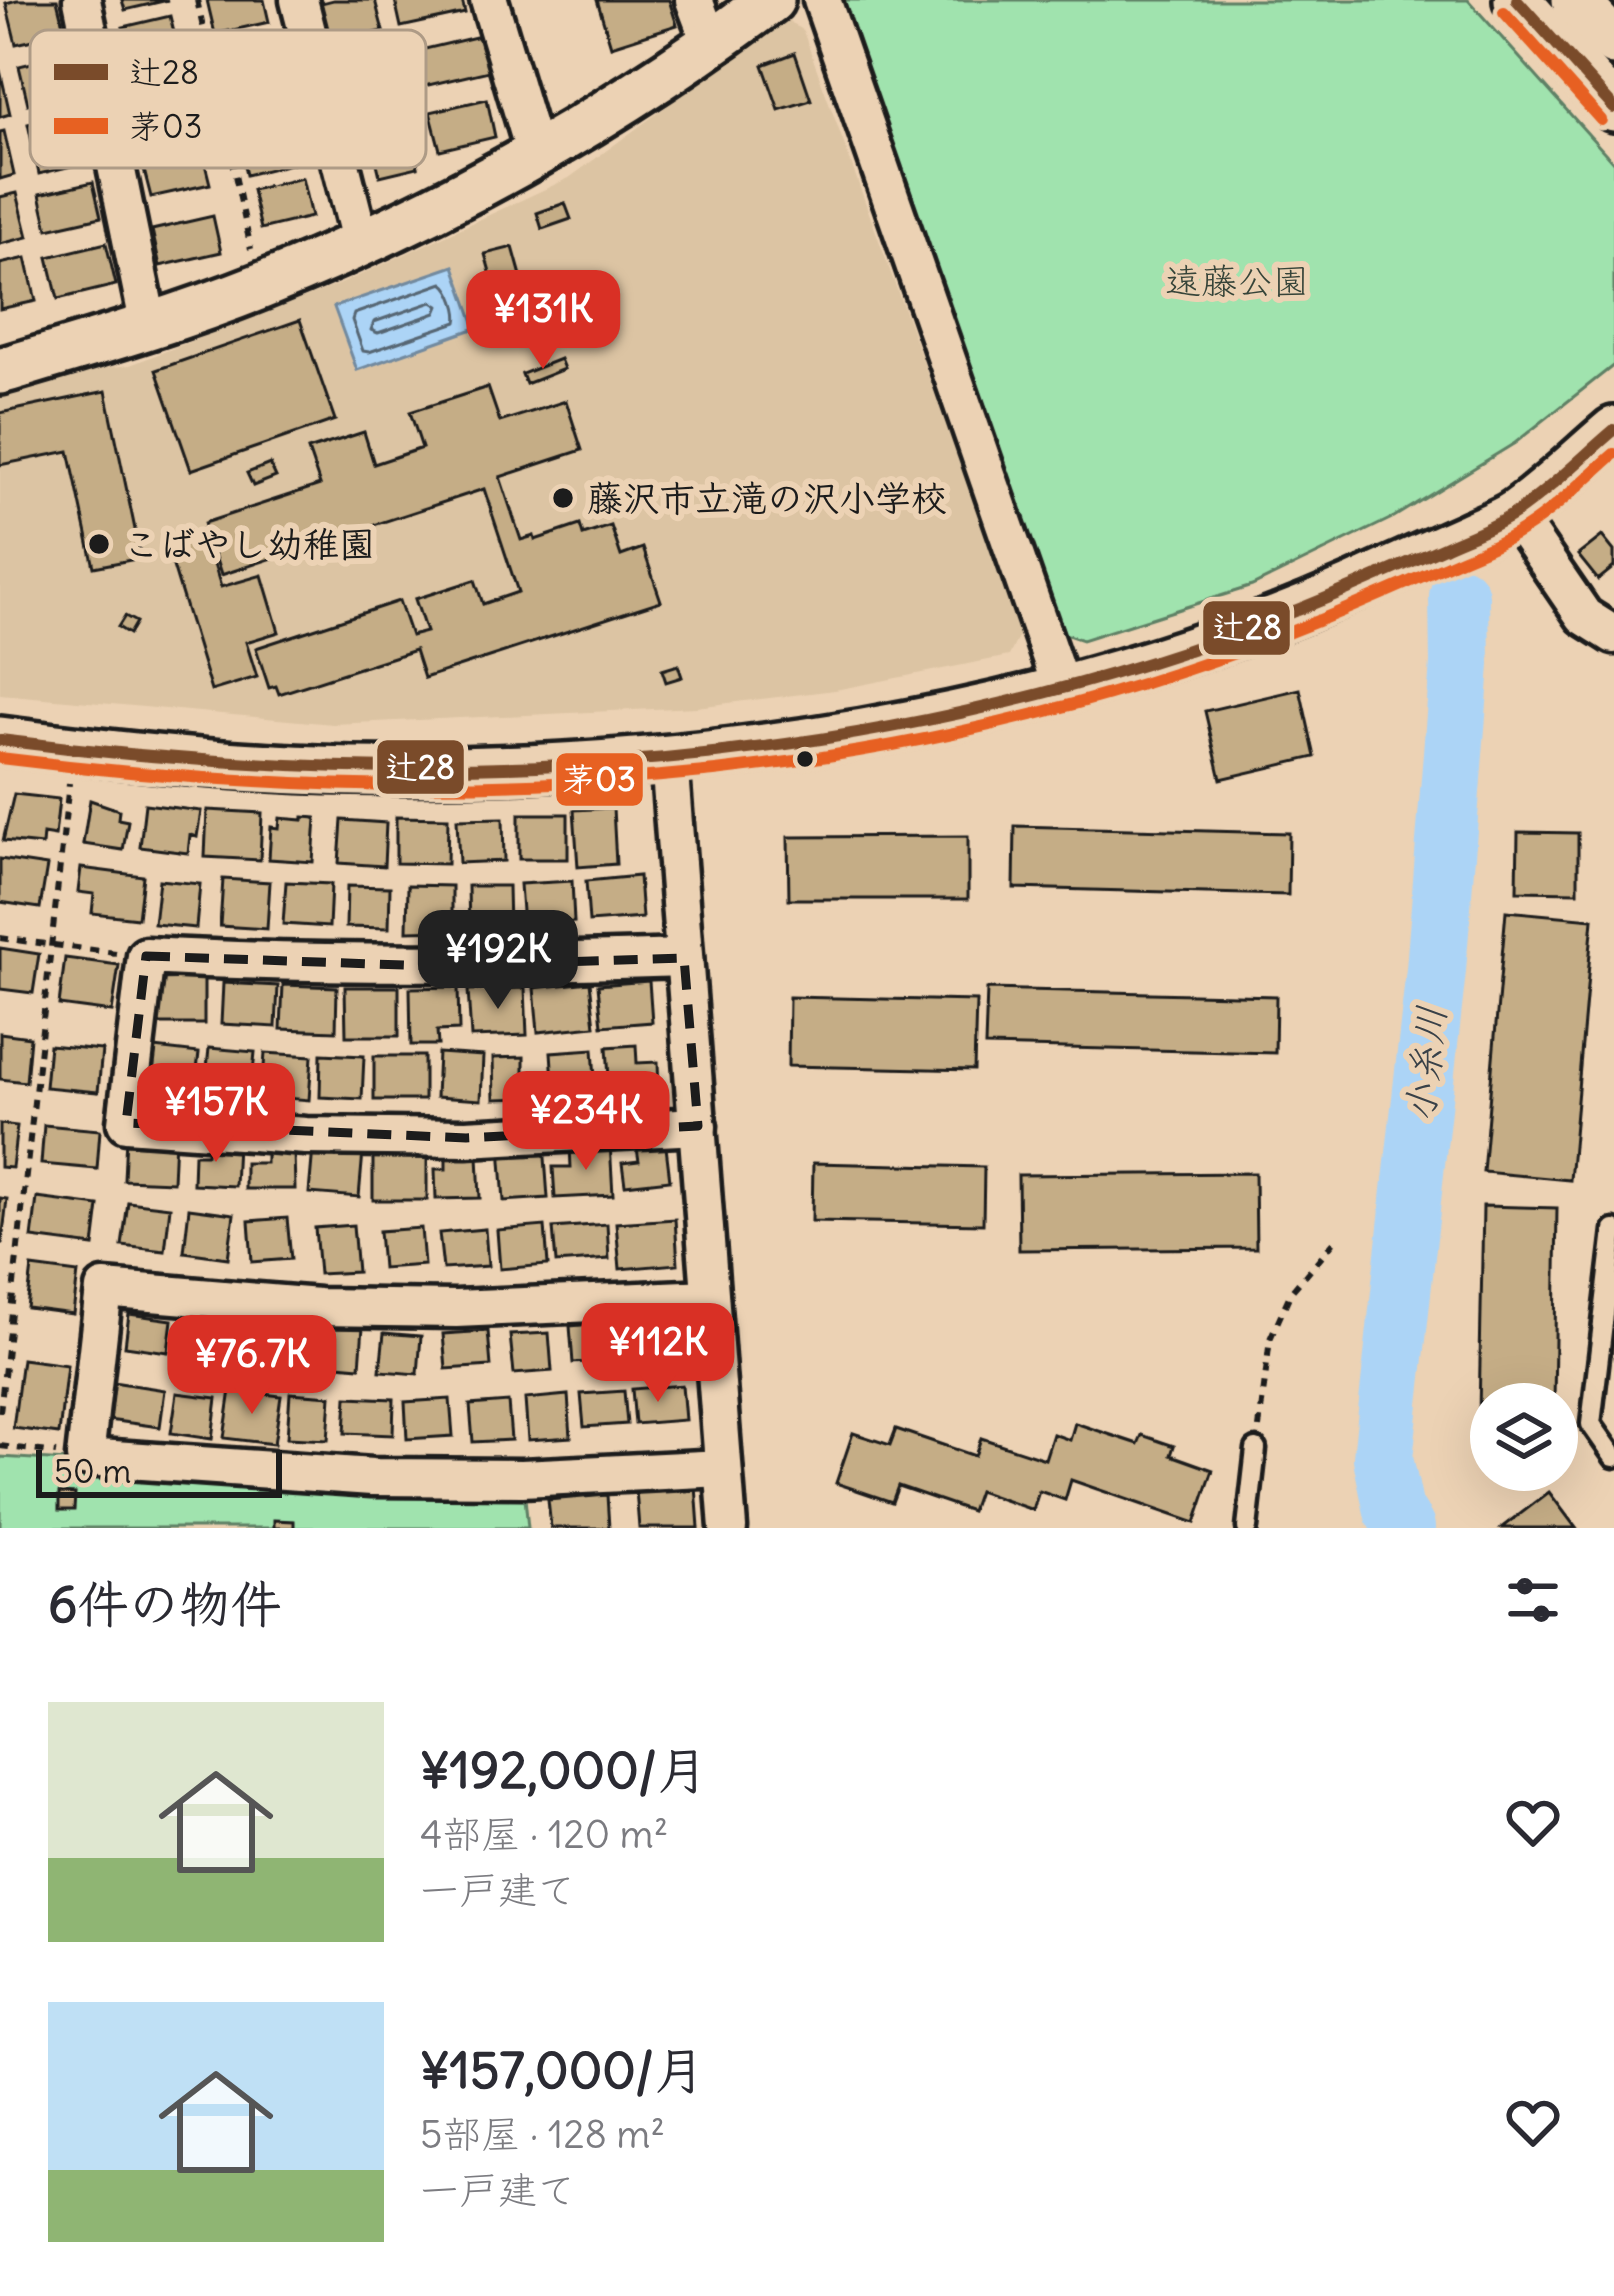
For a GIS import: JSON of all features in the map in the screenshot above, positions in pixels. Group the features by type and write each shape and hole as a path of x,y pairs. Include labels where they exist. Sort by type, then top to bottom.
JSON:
{"street":[{"path":"82,0 88,30"},
{"path":"298,0 306,30"},
{"path":"489,0 536,154"},
{"path":"694,0 710,45"},
{"path":"0,371 149,327 361,244 536,154 710,45 771,0"},
{"path":"822,0 1060,687"},
{"path":"1516,0 1614,107"},
{"path":"1575,0 1614,42"},
{"path":"116,168 149,327"},
{"path":"341,168 361,244"},
{"path":"0,740 218,764 350,770 669,759 839,734 1060,687 1273,623 1515,514 1614,430"},
{"path":"1515,514 1584,616 1614,635"},
{"path":"669,759 728,1528"},
{"path":"684,958 430,966 146,956 126,1123 306,1136 466,1138 698,1126"},
{"path":"710,1298 456,1309 318,1307 104,1289 85,1457 372,1477 522,1478 723,1468"}],"lane":[{"path":"1614,1230 1592,1424 1614,1457"},
{"path":"1247,1528 1256,1449"}],"path":[{"path":"197,0 204,30"},
{"path":"234,168 260,287"},
{"path":"0,1412 73,749"},
{"path":"0,938 146,956"},
{"path":"1256,1449 1270,1339 1291,1292 1337,1238"},
{"path":"0,1446 85,1457"}],"highlighted area":[{"path":"146,956 430,966 684,958 698,1126 466,1138 126,1123"}],"shaded area":[{"name":"藤沢市立滝の沢小学校","path":"786,19 803,31 1021,631 1009,656 835,690 696,707 333,724 0,694 0,380 130,365 345,282 569,178"}],"green space":[{"name":"遠藤公園","path":"842,0 1468,0 1614,163 1614,365 1515,443 1394,517 1252,586 1082,640 1059,632"},
{"path":"0,1457 524,1488 528,1528 0,1528"}],"water":[{"path":"454,266 476,328 357,370 334,307"}],"building":[{"path":"57,0 64,30 30,30 30,41 16,44 6,3"},
{"path":"122,0 168,0 125,10"},
{"path":"207,0 264,0 269,22 214,30"},
{"path":"375,0 383,30 327,30 321,3"},
{"path":"395,0 462,0 465,13 401,27"},
{"path":"597,0 669,0 677,25 611,46"},
{"path":"170,16 173,30 124,30"},
{"path":"480,36 489,71 426,86 426,49"},
{"path":"795,53 811,100 779,110 763,65"},
{"path":"30,63 30,104 28,104 19,66"},
{"path":"0,70 10,114 0,117"},
{"path":"487,99 495,137 440,150 430,112"},
{"path":"4,131 14,175 0,179 0,132"},
{"path":"144,168 206,168 210,184 151,197"},
{"path":"244,168 275,168 246,175"},
{"path":"378,168 414,168 380,176"},
{"path":"302,178 311,217 261,229 252,190"},
{"path":"93,182 101,217 48,229 40,194"},
{"path":"17,193 28,237 0,244 0,197"},
{"path":"565,203 571,219 542,229 537,213"},
{"path":"213,216 221,252 160,266 152,230"},
{"path":"106,243 116,285 58,299 48,257"},
{"path":"513,247 535,326 507,333 485,254"},
{"path":"26,258 36,301 0,309 0,264"},
{"path":"300,320 335,420 191,470 156,370"},
{"path":"560,359 564,369 526,384 522,374"},
{"path":"488,387 500,422 566,401 582,450 500,477 521,540 580,525 583,535 611,526 621,556 643,548 661,601 424,678 415,650 279,694 276,686 269,688 256,648 399,601 411,636 426,632 415,599 475,580 483,604 518,592 484,489 221,575 204,523 320,485 308,450 364,432 374,464 422,448 410,412"},
{"path":"106,391 141,558 94,567 69,451 0,465 0,413"},
{"path":"270,464 276,477 253,486 247,473"},
{"path":"203,529 221,587 262,575 279,632 246,642 257,677 211,691 165,540"},
{"path":"1602,536 1614,551 1614,567 1598,580 1578,555"},
{"path":"125,616 136,622 129,634 118,627"},
{"path":"678,665 682,677 666,682 662,670"},
{"path":"1300,689 1315,757 1221,779 1205,711"},
{"path":"14,794 59,799 55,836 43,834 42,845 3,841"},
{"path":"90,800 119,810 118,819 128,821 123,850 83,844"},
{"path":"145,804 201,811 197,837 190,835 188,853 140,847"},
{"path":"613,808 616,864 578,867 574,810"},
{"path":"207,810 262,813 260,860 205,857"},
{"path":"519,814 568,814 568,859 519,859"},
{"path":"396,817 448,818 447,864 396,863"},
{"path":"280,818 316,818 313,862 269,859 271,827 279,828"},
{"path":"503,818 504,861 459,863 457,819"},
{"path":"342,820 386,823 384,866 339,863"},
{"path":"1015,826 1289,833 1288,895 1014,888"},
{"path":"1518,832 1578,833 1578,892 1517,891"},
{"path":"968,836 968,899 789,899 788,837"},
{"path":"0,859 47,866 40,908 0,902"},
{"path":"81,868 143,876 138,918 92,913 94,894 78,892"},
{"path":"639,876 642,918 589,922 586,881"},
{"path":"223,879 270,882 267,929 220,926"},
{"path":"159,880 200,884 196,928 154,924"},
{"path":"572,881 574,922 523,925 520,884"},
{"path":"286,882 331,884 329,927 283,924"},
{"path":"408,885 452,886 452,930 407,931"},
{"path":"347,886 390,887 389,928 346,927"},
{"path":"468,886 508,886 509,929 469,929"},
{"path":"1506,911 1593,919 1570,1180 1483,1172"},
{"path":"0,948 39,954 33,993 0,989"},
{"path":"65,958 119,965 112,1012 59,1005"},
{"path":"204,978 204,1024 150,1024 149,979"},
{"path":"649,981 652,1022 602,1026 598,985"},
{"path":"590,982 595,1026 538,1032 534,988"},
{"path":"223,983 278,986 276,1027 221,1024"},
{"path":"283,985 337,987 336,1031 281,1029"},
{"path":"345,987 399,987 399,1036 346,1036"},
{"path":"458,987 459,1030 437,1031 438,1045 411,1045 410,988"},
{"path":"525,988 527,1035 471,1037 468,990"},
{"path":"987,989 1276,996 1275,1053 985,1046"},
{"path":"789,997 976,1001 974,1070 788,1066"},
{"path":"0,1033 30,1037 26,1082 0,1079"},
{"path":"49,1045 102,1050 98,1092 45,1087"},
{"path":"636,1045 637,1063 658,1062 659,1091 610,1093 607,1047"},
{"path":"146,1047 199,1053 194,1095 140,1088"},
{"path":"209,1048 255,1052 251,1093 205,1089"},
{"path":"593,1049 596,1093 554,1096 551,1052"},
{"path":"265,1053 312,1056 309,1100 262,1096"},
{"path":"438,1053 483,1056 481,1100 436,1097"},
{"path":"321,1054 364,1056 362,1099 320,1097"},
{"path":"374,1056 424,1056 424,1100 374,1100"},
{"path":"524,1057 524,1072 539,1072 540,1098 494,1099 493,1058"},
{"path":"0,1124 17,1126 12,1168 0,1167"},
{"path":"44,1125 100,1130 97,1169 41,1164"},
{"path":"126,1136 175,1137 173,1182 124,1180"},
{"path":"665,1139 670,1180 625,1185 622,1163 639,1161 636,1142"},
{"path":"207,1143 237,1144 235,1186 193,1184 194,1154 207,1154"},
{"path":"610,1143 613,1195 555,1198 553,1167 571,1167 570,1146"},
{"path":"544,1144 548,1198 504,1201 500,1147"},
{"path":"313,1148 363,1152 359,1197 309,1193"},
{"path":"266,1152 294,1152 295,1189 245,1189 245,1163 266,1163"},
{"path":"373,1155 427,1155 427,1200 373,1200"},
{"path":"446,1156 478,1156 480,1198 436,1199 435,1169 446,1169"},
{"path":"813,1163 984,1167 983,1224 812,1221"},
{"path":"1255,1173 1256,1248 1019,1250 1018,1175"},
{"path":"0,1198 7,1199 2,1243 0,1243"},
{"path":"37,1198 99,1206 94,1246 32,1238"},
{"path":"128,1202 170,1207 165,1251 122,1246"},
{"path":"1483,1206 1557,1208 1554,1383 1480,1383"},
{"path":"189,1208 234,1214 228,1258 184,1252"},
{"path":"287,1218 291,1259 252,1262 249,1221"},
{"path":"675,1219 678,1264 620,1269 616,1223"},
{"path":"607,1224 609,1259 556,1263 553,1228"},
{"path":"353,1225 357,1272 319,1274 315,1228"},
{"path":"545,1226 548,1265 500,1269 497,1230"},
{"path":"421,1228 424,1265 382,1268 379,1231"},
{"path":"485,1229 488,1266 443,1269 439,1233"},
{"path":"32,1267 78,1273 73,1314 27,1308"},
{"path":"129,1314 172,1320 168,1352 125,1346"},
{"path":"183,1322 242,1330 237,1371 178,1363"},
{"path":"615,1322 618,1360 573,1363 570,1326"},
{"path":"316,1323 363,1326 360,1367 314,1363"},
{"path":"684,1328 686,1353 630,1358 628,1332"},
{"path":"249,1329 300,1335 297,1365 245,1358"},
{"path":"488,1331 491,1366 446,1369 443,1334"},
{"path":"384,1333 421,1336 418,1374 380,1371"},
{"path":"549,1333 552,1371 514,1374 510,1335"},
{"path":"22,1359 67,1365 59,1434 13,1428"},
{"path":"113,1382 165,1390 160,1427 108,1420"},
{"path":"682,1385 685,1420 635,1424 632,1389"},
{"path":"231,1390 281,1396 274,1444 224,1438"},
{"path":"624,1391 627,1424 584,1427 581,1394"},
{"path":"177,1393 217,1398 212,1439 171,1433"},
{"path":"290,1393 331,1396 328,1440 287,1438"},
{"path":"568,1395 571,1437 528,1440 525,1399"},
{"path":"347,1397 394,1399 393,1435 345,1433"},
{"path":"450,1399 453,1436 407,1439 405,1402"},
{"path":"508,1402 511,1440 473,1442 470,1405"},
{"path":"1075,1423 1138,1444 1142,1435 1174,1446 1171,1455 1213,1470 1195,1523 1071,1480 1065,1500 1039,1491 1033,1510 978,1491 971,1511 898,1486 892,1502 836,1483 853,1433 890,1445 896,1429 975,1456 981,1438 1045,1459 1053,1434 1070,1440"},
{"path":"696,1486 699,1528 639,1528 636,1490"},
{"path":"1549,1492 1576,1528 1502,1528"},
{"path":"59,1493 75,1494 74,1510 59,1510"},
{"path":"607,1495 609,1528 551,1528 548,1500"},
{"path":"274,1520 294,1521 294,1528 274,1528"}],"waterway":[{"name":"小糸川","path":"1405,1528 1394,1511 1383,1458 1436,970 1460,664 1459,596"}],"transit line":[{"name":"辻28","path":"1517,0 1614,108"},
{"name":"茅03","path":"1504,12 1601,120"},
{"name":"辻28","path":"0,740 332,767 496,767 660,758 823,739 984,708 1144,664 1302,608 1509,517 1614,430"},
{"name":"茅03","path":"0,758 165,775 330,784 495,785 659,776 822,757 984,726 1143,684 1300,628 1515,534 1548,512 1614,454"}],"place":[{"name":"藤沢市立滝の沢小学校","path":"563,498"},
{"name":"こばやし幼稚園","path":"99,544"}]}
